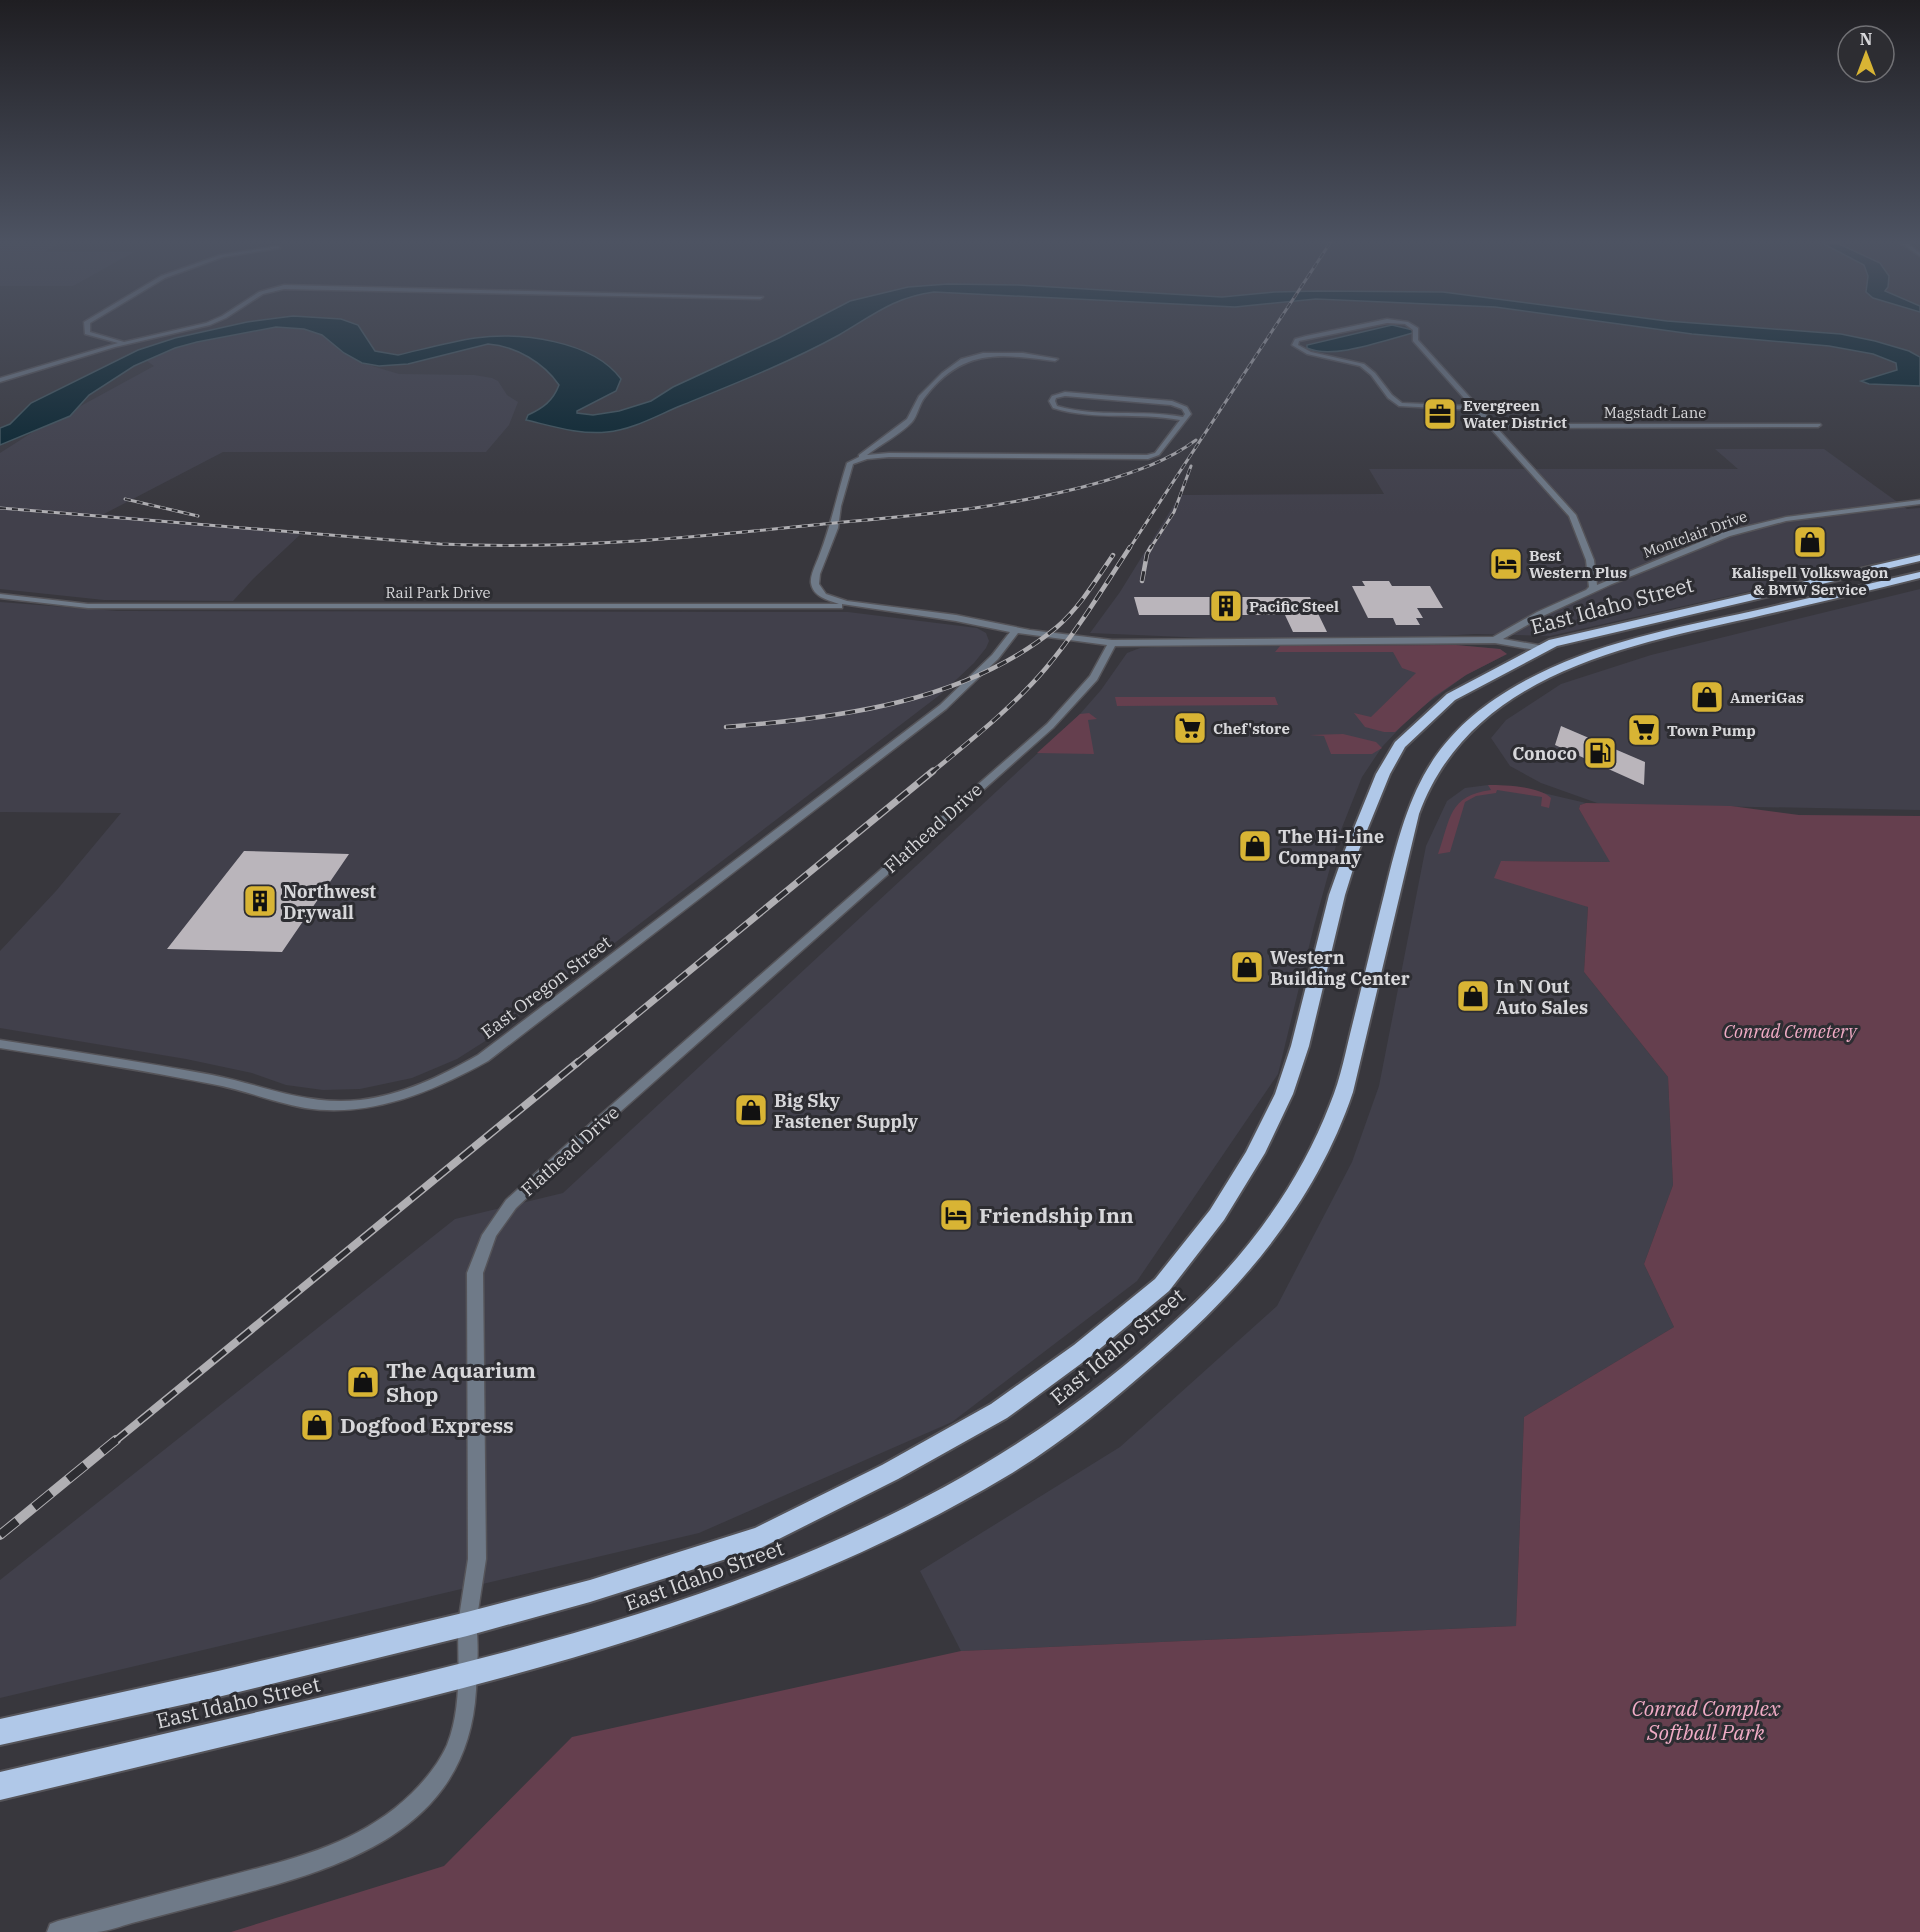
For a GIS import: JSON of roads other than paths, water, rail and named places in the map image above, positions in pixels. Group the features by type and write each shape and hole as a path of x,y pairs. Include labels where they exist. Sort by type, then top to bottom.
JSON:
{"highway":[{"name":"East Idaho Street","path":"0,1732 185,1691 591,1592 761,1537 890,1472 999,1412 1082,1351 1162,1285 1217,1215 1255,1153 1284,1094 1300,1046 1334,904 1352,850 1383,774 1400,745 1451,697 1541,648 1585,635 1919,571"},
{"name":"East Idaho Street","path":"0,1786 469,1675 674,1617 756,1588 834,1556 908,1521 976,1484 1038,1445 1095,1404 1166,1344 1231,1279 1265,1238 1294,1196 1318,1155 1349,1076 1402,847 1413,810 1431,772 1462,732 1524,686 1571,662 1669,633 1919,571"}],"street":[{"path":"88,333 124,343"},
{"path":"0,380 124,343 168,333"},
{"path":"1324,333 1303,338 1295,343 1299,348 1307,351 1364,366 1392,399 1401,405 1476,408"},
{"path":"1415,333 1413,337 1415,340 1572,515 1590,560 1593,587 1585,595"},
{"path":"1055,359 992,355 970,357 944,374 921,398 910,420 850,463 837,506 834,528 816,574 815,584 823,596 846,603 1112,643"},
{"path":"850,463 866,457 889,455 1148,457 1157,454 1188,414 1185,408 1153,400 1065,394 1054,397 1052,401 1055,407 1081,415 1163,416 1184,419"},
{"name":"Magstadt Lane","path":"1492,426 1818,425"},
{"name":"Montclair Drive","path":"1495,640 1540,614 1640,568 1727,534 1786,519 1920,502"},
{"name":"Rail Park Drive","path":"0,596 88,606 811,605 876,608"},
{"name":"East Oregon Street","path":"0,1044 205,1078 310,1104 347,1107 381,1103 419,1090 483,1058 943,707 996,657 1016,630"},
{"name":"Montclair Drive","path":"1112,643 1495,640 1541,648"},
{"name":"Flathead Drive","path":"58,1932 317,1864 366,1842 409,1813 440,1778 457,1744 464,1715 469,1675 467,1624 477,1559 475,1273 489,1235 510,1204 580,1140 1050,726 1087,686 1107,658 1112,643"}],"water":[{"path":"197,333 244,333 175,348 134,366 89,395 70,416 0,445 0,428 10,424 31,403 138,350"},
{"path":"316,333 363,333 375,351 398,355 493,336 533,338 574,347 592,355 621,379 616,391 577,411 577,413 593,415 619,411 651,401 673,387 788,333 842,333 781,364 645,422 616,431 597,433 576,431 526,420 528,415 551,400 559,385 537,363 509,348 488,344 408,364 379,366 362,363"},
{"path":"1357,333 1412,333 1374,344 1331,352 1307,348 1307,345"},
{"path":"1686,333 1830,333 1875,341 1909,351 1920,357 1920,386 1869,384 1861,381 1897,370 1896,363 1873,354 1829,346"}],"railway":[{"path":"1129,549 1271,333"},
{"path":"0,508 440,544 584,544 929,514 999,504 1067,491 1139,470 1163,460 1196,440"},
{"path":"1150,549 1174,512 1191,466"},
{"path":"125,499 198,516"},
{"path":"931,773 1006,710 1046,668 1080,624 1130,547"},
{"path":"1142,581 1147,554 1151,547"},
{"path":"726,727 813,718 900,702 943,689 983,673 1022,652 1057,627 1080,602 1113,555"},
{"path":"576,1064 933,771"},
{"path":"114,1442 578,1062"},
{"path":"0,1535 116,1440"}],"place":[{"name":"Evergreen Water District","path":"1440,414"},
{"name":"Kalispell Volkswagon & BMW Service","path":"1810,542"},
{"name":"Best Western Plus","path":"1506,564"},
{"name":"Pacific Steel","path":"1226,606"},
{"name":"AmeriGas","path":"1707,697"},
{"name":"Chef'store","path":"1190,728"},
{"name":"Town Pump","path":"1644,730"},
{"name":"Conoco","path":"1600,753"},
{"name":"The Hi-Line Company","path":"1255,846"},
{"name":"Northwest Drywall","path":"260,901"},
{"name":"Western Building Center","path":"1247,967"},
{"name":"In N Out Auto Sales","path":"1473,996"},
{"name":"Big Sky Fastener Supply","path":"751,1110"},
{"name":"Friendship Inn","path":"956,1215"},
{"name":"The Aquarium Shop","path":"363,1382"},
{"name":"Dogfood Express","path":"317,1425"}],"park label":[{"name":"Conrad Cemetery","path":"1790,1031"},
{"name":"Conrad Complex Softball Park","path":"1706,1720"}]}
